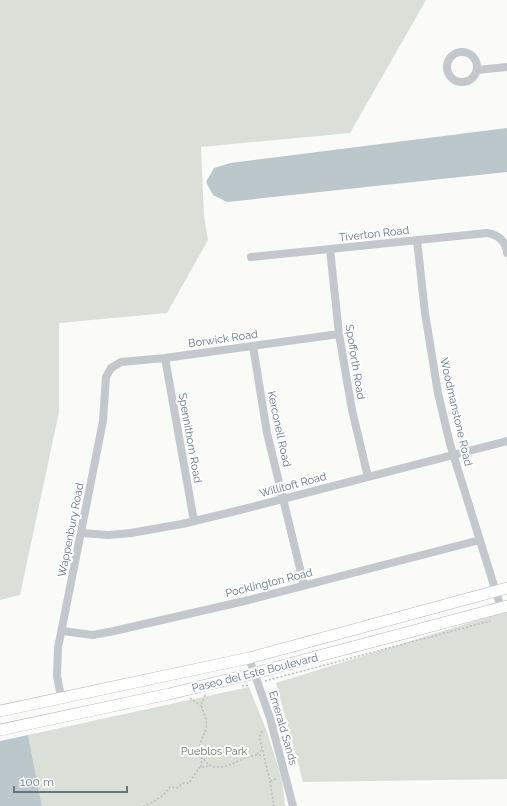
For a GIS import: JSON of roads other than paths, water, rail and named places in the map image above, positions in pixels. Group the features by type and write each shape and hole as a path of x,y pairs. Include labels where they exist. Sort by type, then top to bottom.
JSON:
{"main road":[{"name":"Paseo del Este Boulevard","path":"0,711 249,658 502,590"},
{"name":"Paseo del Este Boulevard","path":"0,730 169,694 255,673 504,607"}],"street":[{"path":"477,70 507,67"},
{"name":"Tiverton Road","path":"251,257 487,233 498,236 505,244 507,253"},
{"name":"Woodmanstone Road","path":"417,240 425,313 438,392 453,455 480,540 502,590 504,607"},
{"name":"Spofforth Road","path":"330,249 339,334 352,410 368,477"},
{"name":"Borwick Road","path":"112,368 121,362 165,358 339,334"},
{"name":"Kerconell Road","path":"253,346 267,433 304,585"},
{"name":"Spennithorn Road","path":"165,358 194,521"},
{"name":"Wappenbury Road","path":"61,697 57,676 58,648 103,421 106,377 112,368"},
{"name":"Willitoft Road","path":"82,532 108,535 124,534 194,521 507,441"},
{"name":"Pocklington Road","path":"62,631 93,635 114,631 249,600 480,540"},
{"name":"Emerald Sands","path":"249,658 270,718 293,806"}],"park label":[{"name":"Pueblos Park","path":"214,751"}]}
